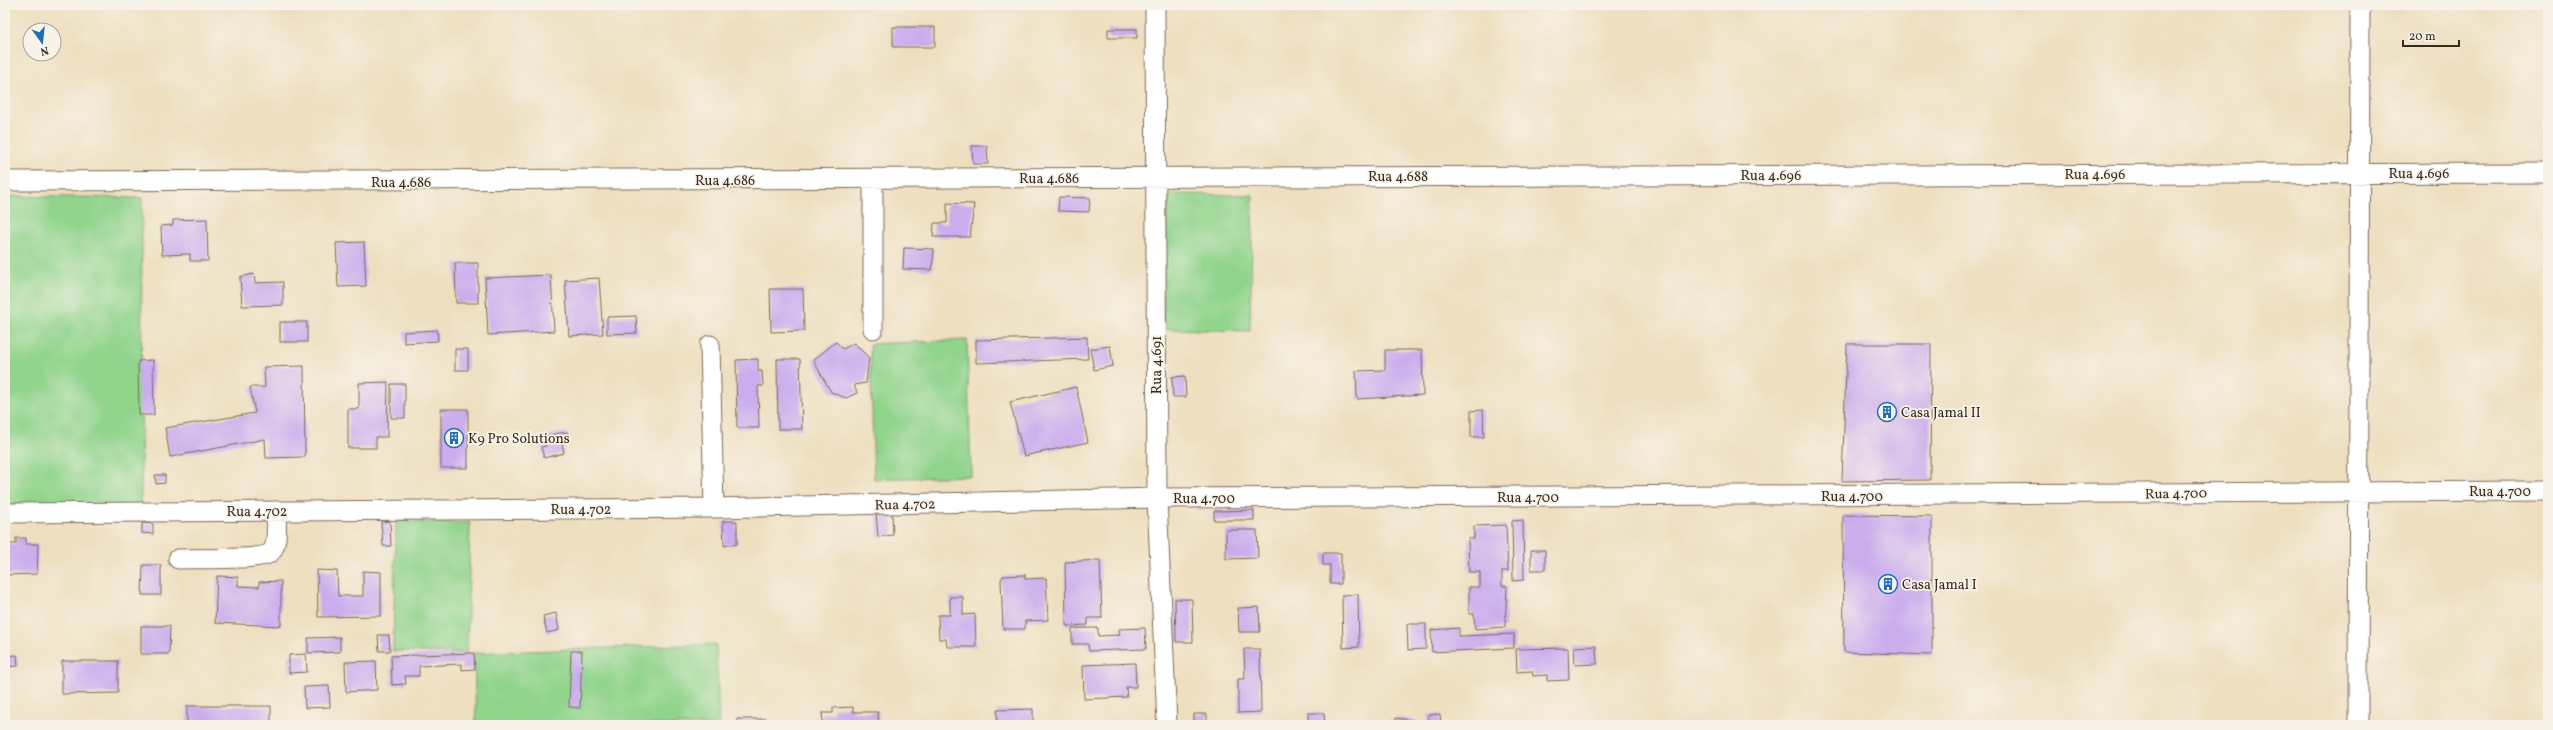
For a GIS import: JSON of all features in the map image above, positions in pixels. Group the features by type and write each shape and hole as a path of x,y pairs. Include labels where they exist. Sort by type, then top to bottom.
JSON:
{"street":[{"name":"Rua 4.691","path":"1155,5 1154,178 1157,498 1167,725"},
{"path":"2358,725 2360,491 2360,5"},
{"name":"Rua 4.696","path":"1642,175 2548,173"},
{"name":"Rua 4.688","path":"1154,178 1642,175"},
{"name":"Rua 4.686","path":"5,182 1154,178"},
{"path":"873,179 873,329"},
{"path":"710,345 714,508"},
{"name":"Rua 4.700","path":"1157,498 2548,491"},
{"name":"Rua 4.702","path":"5,513 714,508 1157,498"},
{"path":"178,558 257,557 270,553 274,546 276,511"}],"green space":[{"path":"1166,194 1253,195 1250,331 1163,329"},
{"path":"5,196 142,198 141,512 5,510"},
{"path":"967,340 971,476 874,479 870,344"},
{"path":"396,521 470,523 467,653 393,651"},
{"path":"716,644 719,725 476,725 474,653"}],"building":[{"path":"893,27 935,27 935,47 893,47"},
{"path":"1108,29 1137,29 1137,38 1108,38"},
{"path":"972,146 987,146 988,164 973,164"},
{"path":"1059,197 1090,198 1089,212 1058,211"},
{"path":"947,203 974,204 970,237 933,237 934,223 947,223"},
{"path":"207,219 208,261 190,261 190,254 162,255 161,226 173,225 173,220"},
{"path":"364,242 366,286 338,287 336,243"},
{"path":"904,248 934,249 932,270 903,269"},
{"path":"455,263 478,263 478,303 456,303"},
{"path":"254,274 255,283 283,282 283,305 242,306 240,277"},
{"path":"551,275 554,331 488,335 485,278"},
{"path":"599,278 603,334 569,336 565,280"},
{"path":"770,289 803,289 804,331 771,332"},
{"path":"636,316 637,333 607,334 607,317"},
{"path":"280,322 307,322 307,342 280,342"},
{"path":"437,330 438,341 404,343 404,332"},
{"path":"1087,337 1088,359 976,363 976,340"},
{"path":"836,342 843,349 854,343 869,358 866,383 854,385 857,393 846,398 831,392 813,360"},
{"name":"Casa Jamal II","path":"1847,344 1931,344 1930,480 1842,481"},
{"path":"1110,346 1113,366 1094,370 1090,349"},
{"path":"455,349 468,349 468,370 455,370"},
{"path":"1385,350 1422,350 1423,395 1357,399 1356,371 1385,370"},
{"path":"758,359 758,371 762,371 763,386 758,386 759,428 737,428 736,360"},
{"path":"777,359 800,359 802,429 778,429"},
{"path":"153,360 154,415 139,415 138,361"},
{"path":"304,366 305,457 266,458 265,439 170,457 165,428 255,413 250,387 265,387 264,367"},
{"path":"1185,376 1186,397 1173,397 1172,377"},
{"path":"388,382 387,437 376,437 376,448 348,448 348,409 359,409 359,383"},
{"path":"391,384 405,384 405,418 391,418"},
{"path":"1076,387 1088,442 1024,456 1010,402"},
{"name":"K9 Pro Solutions","path":"441,409 468,409 468,468 441,468"},
{"path":"1483,410 1484,437 1471,437 1471,411"},
{"path":"567,432 569,441 562,443 564,453 544,458 541,447 546,446 544,436"},
{"path":"155,475 165,475 165,483 156,484"},
{"path":"1254,510 1254,520 1214,520 1214,511"},
{"path":"892,512 893,535 878,537 876,513"},
{"name":"Casa Jamal I","path":"1843,515 1932,516 1932,655 1844,652"},
{"path":"1523,520 1524,580 1513,581 1512,521"},
{"path":"390,521 391,546 383,546 381,522"},
{"path":"723,521 737,521 737,544 724,546"},
{"path":"142,523 153,524 153,534 142,533"},
{"path":"1506,525 1508,571 1502,571 1502,586 1507,586 1505,627 1475,629 1474,614 1469,614 1469,587 1480,587 1480,572 1469,572 1468,539 1474,539 1474,526"},
{"path":"1226,530 1257,530 1258,558 1226,559"},
{"path":"16,538 26,538 26,544 38,544 37,574 5,575 5,544 16,544"},
{"path":"1531,550 1545,550 1545,570 1531,570"},
{"path":"1323,553 1341,553 1341,584 1330,584 1330,565 1323,565"},
{"path":"1100,560 1102,618 1088,618 1088,625 1066,626 1065,562"},
{"path":"143,565 161,565 161,595 142,595"},
{"path":"317,570 337,571 338,596 363,596 363,571 381,572 381,616 318,617"},
{"path":"1025,575 1025,579 1046,578 1048,620 1025,621 1025,629 1003,629 1001,580 1003,576"},
{"path":"217,576 238,577 238,586 259,587 259,582 281,581 281,626 215,623"},
{"path":"1358,594 1359,647 1343,648 1342,595"},
{"path":"950,597 963,597 963,615 975,614 976,647 947,647 946,639 939,639 938,615 950,615"},
{"path":"1175,599 1192,599 1193,642 1176,642"},
{"path":"1259,607 1260,632 1239,632 1238,608"},
{"path":"556,613 559,630 547,633 543,616"},
{"path":"1407,624 1426,624 1426,649 1408,650"},
{"path":"141,626 170,626 169,654 141,654"},
{"path":"1072,628 1098,628 1098,636 1120,635 1119,629 1145,628 1146,649 1089,651 1088,644 1072,644"},
{"path":"1459,628 1459,636 1514,634 1514,648 1432,652 1431,630"},
{"path":"378,635 389,635 390,651 379,651"},
{"path":"340,637 340,652 308,653 308,638"},
{"path":"1596,646 1597,664 1575,665 1574,647"},
{"path":"1568,648 1569,680 1547,681 1547,675 1533,676 1532,671 1517,672 1516,649"},
{"path":"1244,649 1260,649 1261,712 1238,713 1238,679 1245,679"},
{"path":"571,651 582,651 580,708 569,707"},
{"path":"474,653 475,669 462,670 462,664 419,666 419,676 405,676 406,684 392,685 391,656"},
{"path":"306,654 307,672 289,673 289,655"},
{"path":"17,655 18,666 5,667 5,656"},
{"path":"62,661 118,661 118,693 62,694"},
{"path":"376,661 377,690 346,692 345,662"},
{"path":"1135,663 1136,687 1126,687 1127,697 1084,699 1083,665"},
{"path":"329,686 330,707 305,708 304,687"},
{"path":"187,706 271,706 271,725 187,725"},
{"path":"853,707 853,712 878,712 879,725 823,725 822,713 833,713 833,708"},
{"path":"1033,709 1033,725 997,725 997,710"},
{"path":"1308,713 1324,713 1325,725 1308,725"},
{"path":"1194,714 1207,714 1207,725 1194,725"},
{"path":"1440,714 1441,725 1429,725 1428,715"},
{"path":"1396,718 1418,721 1418,725 1381,725 1381,721 1396,721"},
{"path":"737,719 767,719 767,725 737,725"}],"place":[{"name":"Casa Jamal II","path":"1887,412"},
{"name":"K9 Pro Solutions","path":"454,438"},
{"name":"Casa Jamal I","path":"1888,584"}]}
